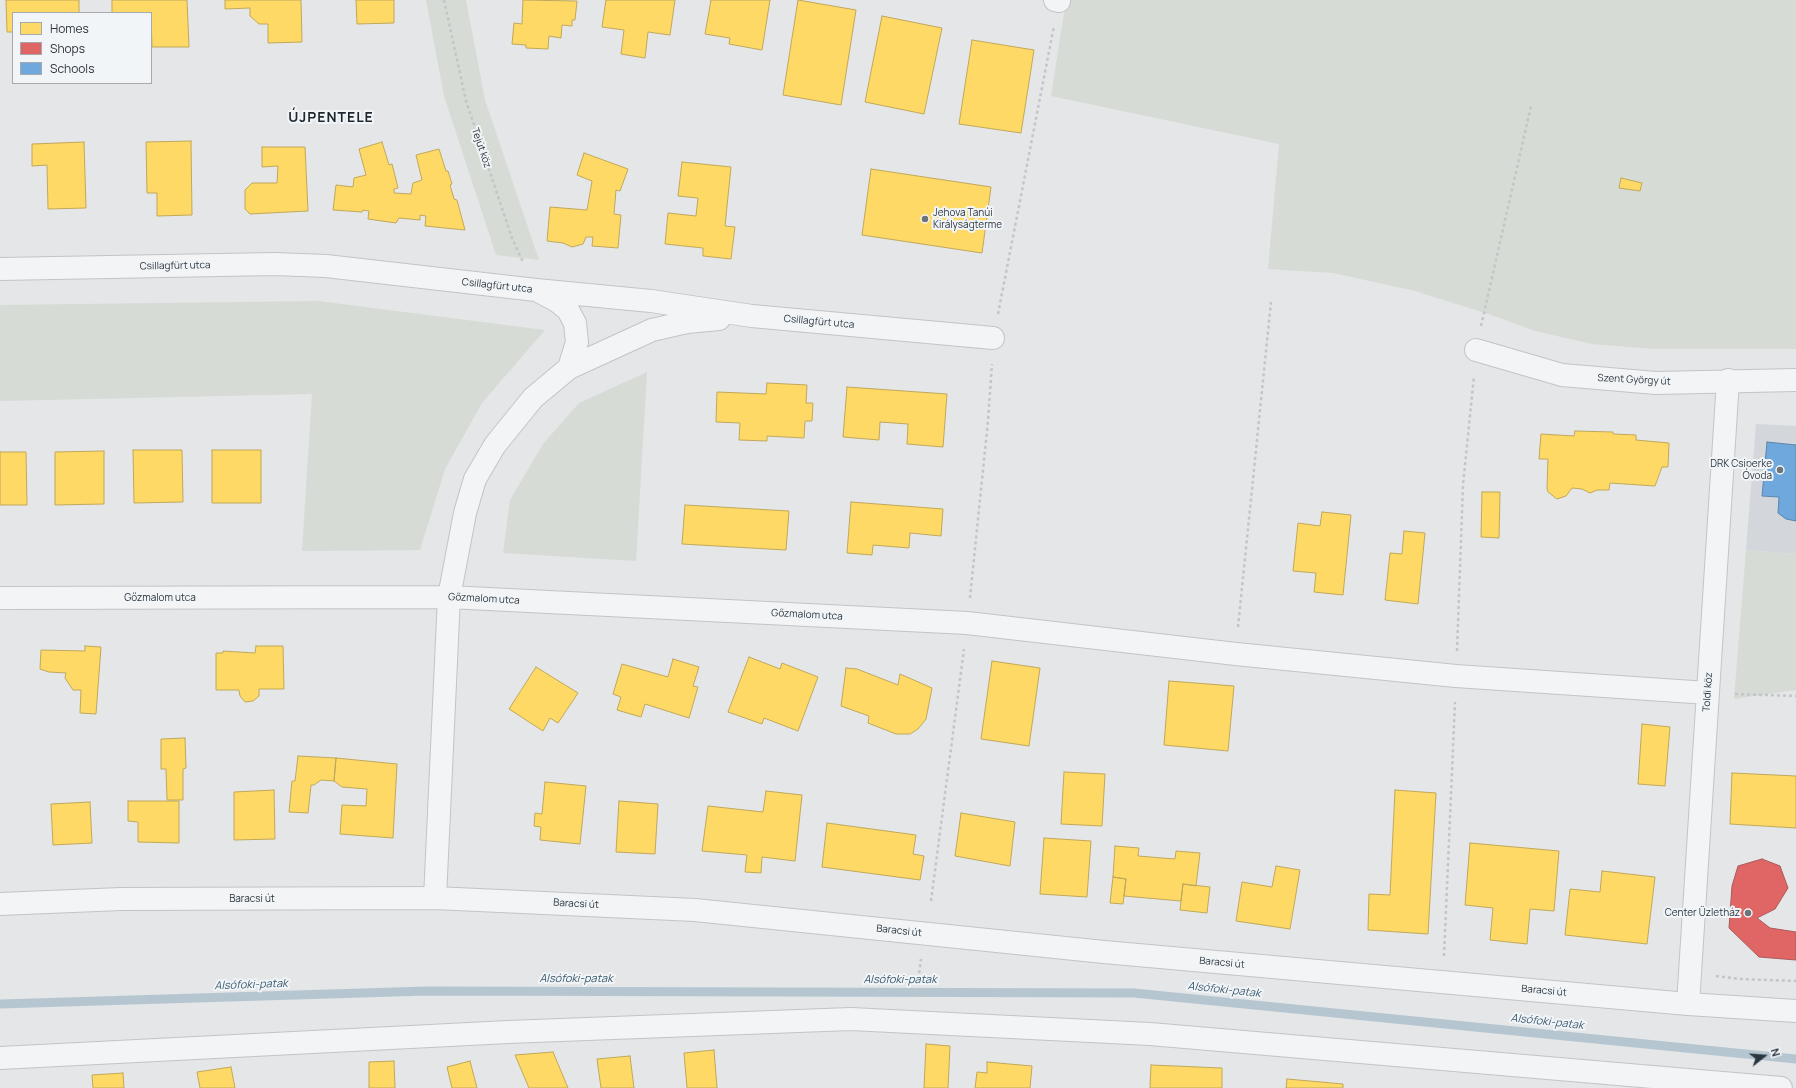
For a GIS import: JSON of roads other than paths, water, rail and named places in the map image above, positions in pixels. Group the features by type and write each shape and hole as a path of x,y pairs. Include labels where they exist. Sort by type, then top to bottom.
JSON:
{"street":[{"path":"0,255 28,268"},
{"name":"Csillagfürt utca","path":"0,269 297,265 333,267 536,290 652,301 752,316 993,338"},
{"path":"536,290 557,301 568,310 575,323 577,342 569,368"},
{"path":"435,898 448,597 465,513 475,479 495,445 533,398 569,368 652,330 687,322 752,316"},
{"name":"Szent György út","path":"1476,350 1562,375 1656,383 1728,380 1796,380"},
{"name":"Toldi köz","path":"1688,1004 1728,380"},
{"name":"Gőzmalom utca","path":"0,598 448,597 967,623 1236,654 1456,676 1708,693"},
{"name":"Baracsi út","path":"0,904 121,899 435,898 695,910 1104,952 1688,1004 1796,1011"},
{"path":"0,1058 508,1032 851,1019 1150,1034 1781,1088"}],"waterway":[{"name":"Alsófoki-patak","path":"0,1004 427,991 1134,993 1796,1059"}],"place":[{"name":"Jehova Tanúi Királyságterme","path":"925,219"},
{"name":"DRK Csiperke Óvoda","path":"1780,470"},
{"name":"Center Üzletház","path":"1748,913"}],"district":[{"name":"ÚJPENTELE","path":"331,118"}]}
